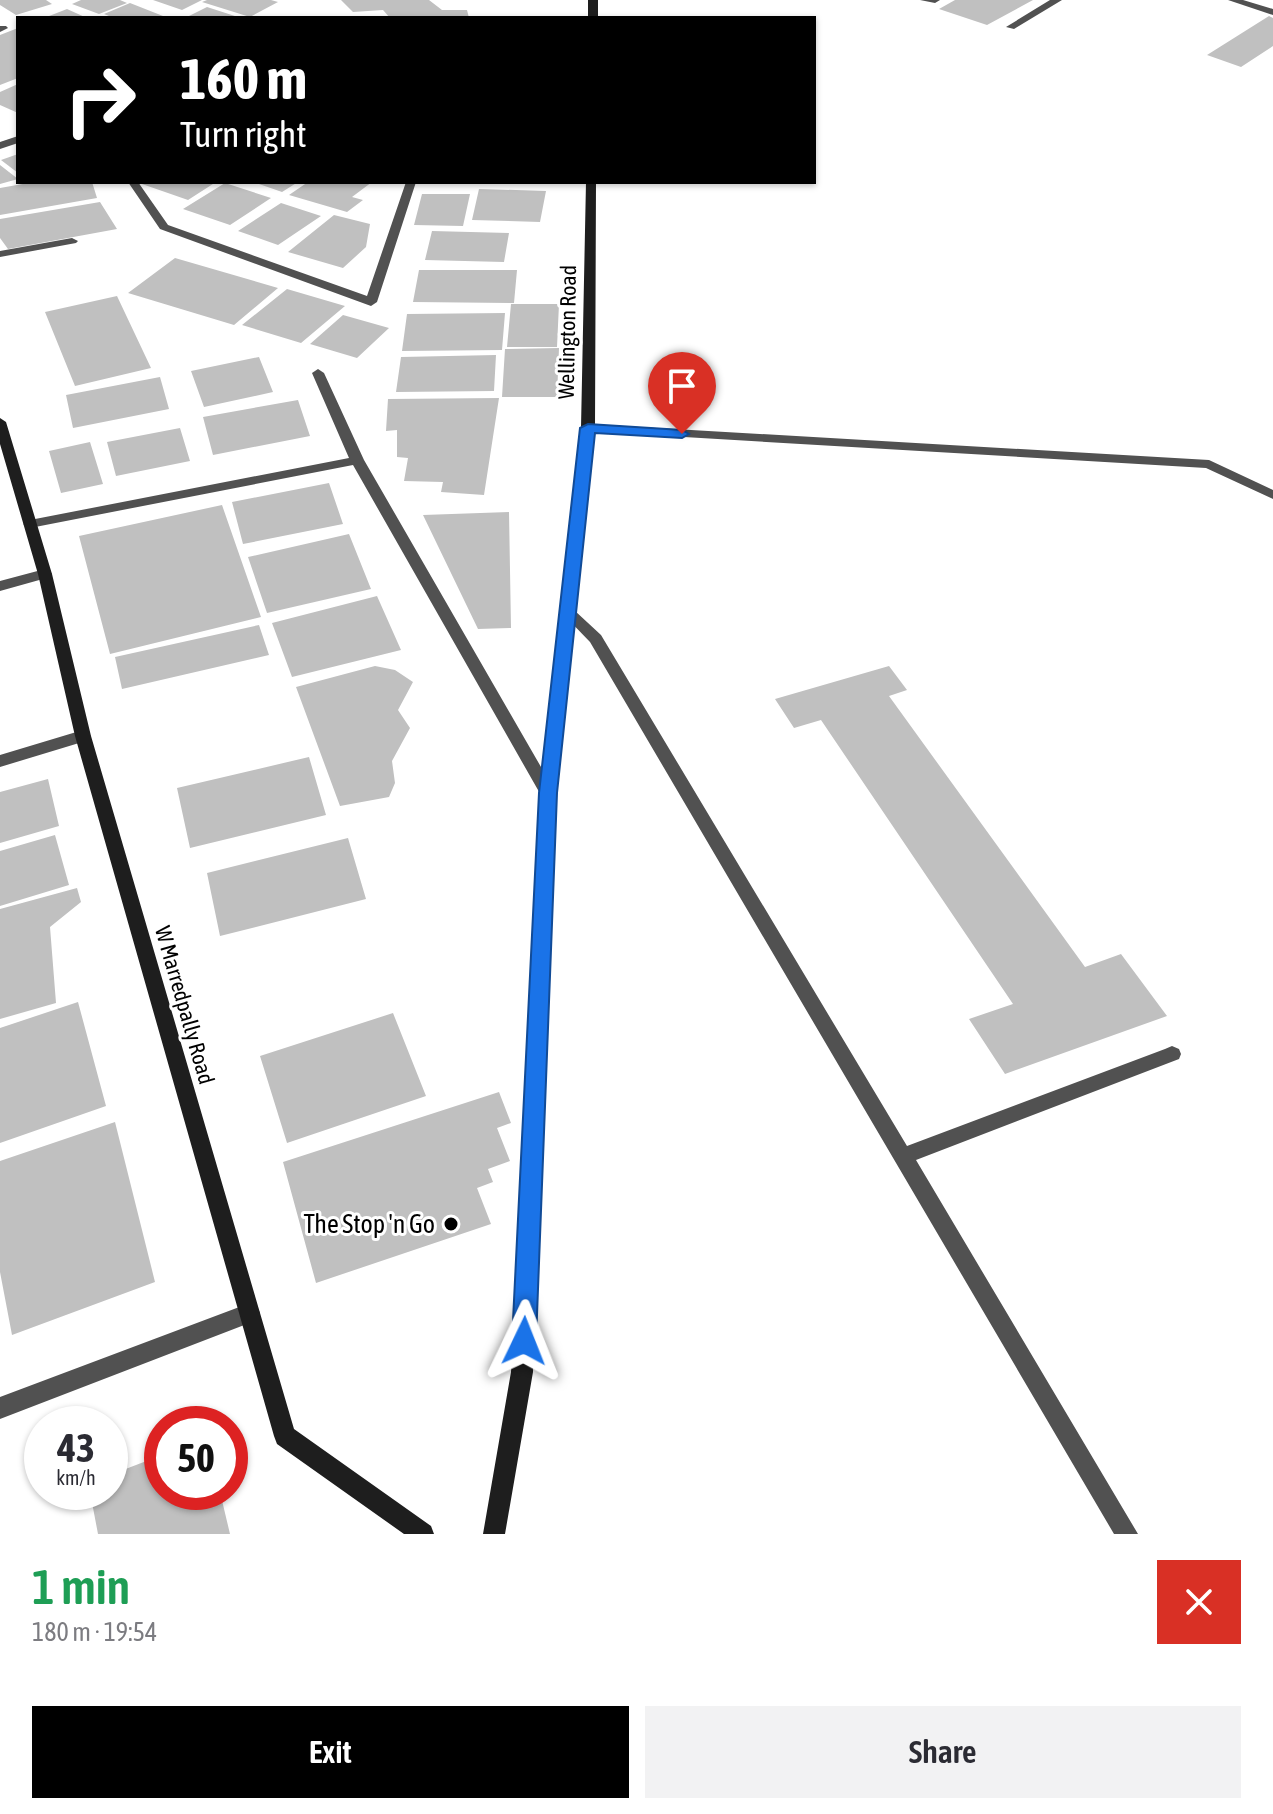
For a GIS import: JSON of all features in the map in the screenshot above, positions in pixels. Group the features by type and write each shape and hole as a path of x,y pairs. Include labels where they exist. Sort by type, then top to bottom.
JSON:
{"main road":[{"name":"Wellington Road","path":"494,1534 522,1372 548,793 588,428 591,184"},
{"name":"W Marredpally Road","path":"0,422 4,450 45,574 83,736 285,1436 423,1534"}],"street":[{"path":"925,0 935,0"},
{"path":"1011,27 1057,0"},
{"path":"1233,0 1273,12"},
{"path":"134,184 164,227 371,302 410,184"},
{"path":"0,254 72,241"},
{"path":"318,373 357,460 548,793"},
{"path":"588,428 1209,464 1273,495"},
{"path":"30,524 357,460"},
{"path":"0,586 45,574"},
{"path":"569,613 596,639 1127,1534"},
{"path":"0,761 83,736"},
{"path":"903,1156 1172,1054"},
{"path":"0,1408 250,1313"}],"building":[{"path":"0,0 46,0 52,4 16,15 0,5"},
{"path":"81,0 120,0 127,3 99,14 72,4"},
{"path":"153,0 202,0 182,10"},
{"path":"271,0 278,2 247,16 202,2"},
{"path":"341,0 429,0 442,10 467,10 468,16 388,16 383,10 353,12"},
{"path":"955,0 1033,0 987,25 939,9"},
{"path":"130,3 163,16 109,16 104,14"},
{"path":"207,7 235,16 189,16"},
{"path":"67,9 83,16 49,16"},
{"path":"1269,16 1273,18 1273,46 1241,67 1207,55"},
{"path":"16,29 16,79 0,85 0,35"},
{"path":"16,85 16,112 0,105 0,92"},
{"path":"16,155 16,171 1,160"},
{"path":"0,165 16,180 0,184"},
{"path":"23,184 93,184 97,198 0,215 0,188"},
{"path":"142,184 213,184 188,200"},
{"path":"223,184 271,198 230,225 183,209"},
{"path":"259,184 295,184 282,192"},
{"path":"305,184 369,184 352,197 363,200 347,212 289,195"},
{"path":"479,189 546,191 540,222 472,220"},
{"path":"422,194 470,194 463,226 414,225"},
{"path":"100,202 117,229 8,249 0,238 0,219"},
{"path":"281,203 321,216 278,245 238,231"},
{"path":"334,215 370,224 366,247 343,268 288,252"},
{"path":"432,231 509,233 504,262 425,260"},
{"path":"175,258 278,288 234,325 128,293"},
{"path":"419,270 517,270 514,303 413,302"},
{"path":"287,289 345,306 301,343 242,325"},
{"path":"117,296 151,368 75,386 45,312"},
{"path":"511,304 559,304 557,347 507,347"},
{"path":"505,313 502,350 402,351 407,314"},
{"path":"343,315 389,328 357,358 310,344"},
{"path":"559,348 557,397 502,397 505,349"},
{"path":"496,355 494,391 396,392 401,357"},
{"path":"259,357 273,392 204,407 191,371"},
{"path":"160,377 169,409 73,428 66,395"},
{"path":"499,398 484,495 441,492 443,482 404,481 408,458 397,457 397,430 386,431 388,399"},
{"path":"298,400 310,436 213,455 203,417"},
{"path":"180,428 190,461 116,476 107,442"},
{"path":"90,442 103,484 61,493 49,451"},
{"path":"329,483 343,524 243,544 232,502"},
{"path":"222,505 261,617 110,654 79,536"},
{"path":"509,512 511,628 478,629 423,515"},
{"path":"349,534 371,589 267,613 248,557"},
{"path":"377,596 401,650 292,677 272,623"},
{"path":"259,625 269,655 122,689 115,657"},
{"path":"375,666 395,670 413,682 398,710 410,728 392,761 395,783 389,797 340,806 296,687"},
{"path":"889,666 907,690 889,696 1085,967 1121,954 1167,1016 1005,1074 969,1019 1013,1004 821,720 794,728 775,699"},
{"path":"309,757 326,815 190,848 177,788"},
{"path":"48,779 59,826 0,843 0,792"},
{"path":"55,835 69,885 0,906 0,851"},
{"path":"348,838 366,899 220,936 207,873"},
{"path":"77,888 81,902 50,927 56,1003 0,1019 0,909"},
{"path":"78,1002 106,1106 0,1143 0,1028"},
{"path":"393,1013 426,1096 287,1143 260,1056"},
{"path":"499,1092 511,1123 497,1128 510,1161 488,1169 493,1182 477,1188 491,1224 316,1283 283,1162"},
{"path":"115,1122 155,1282 12,1335 0,1272 0,1161"},
{"path":"144,1462 144,1510 224,1510 230,1534 98,1534 93,1510 128,1510 128,1468"}],"place":[{"name":"The Stop 'n Go","path":"451,1224"}],"route":[{"path":"524,1341 548,793 588,428 682,434"}]}
